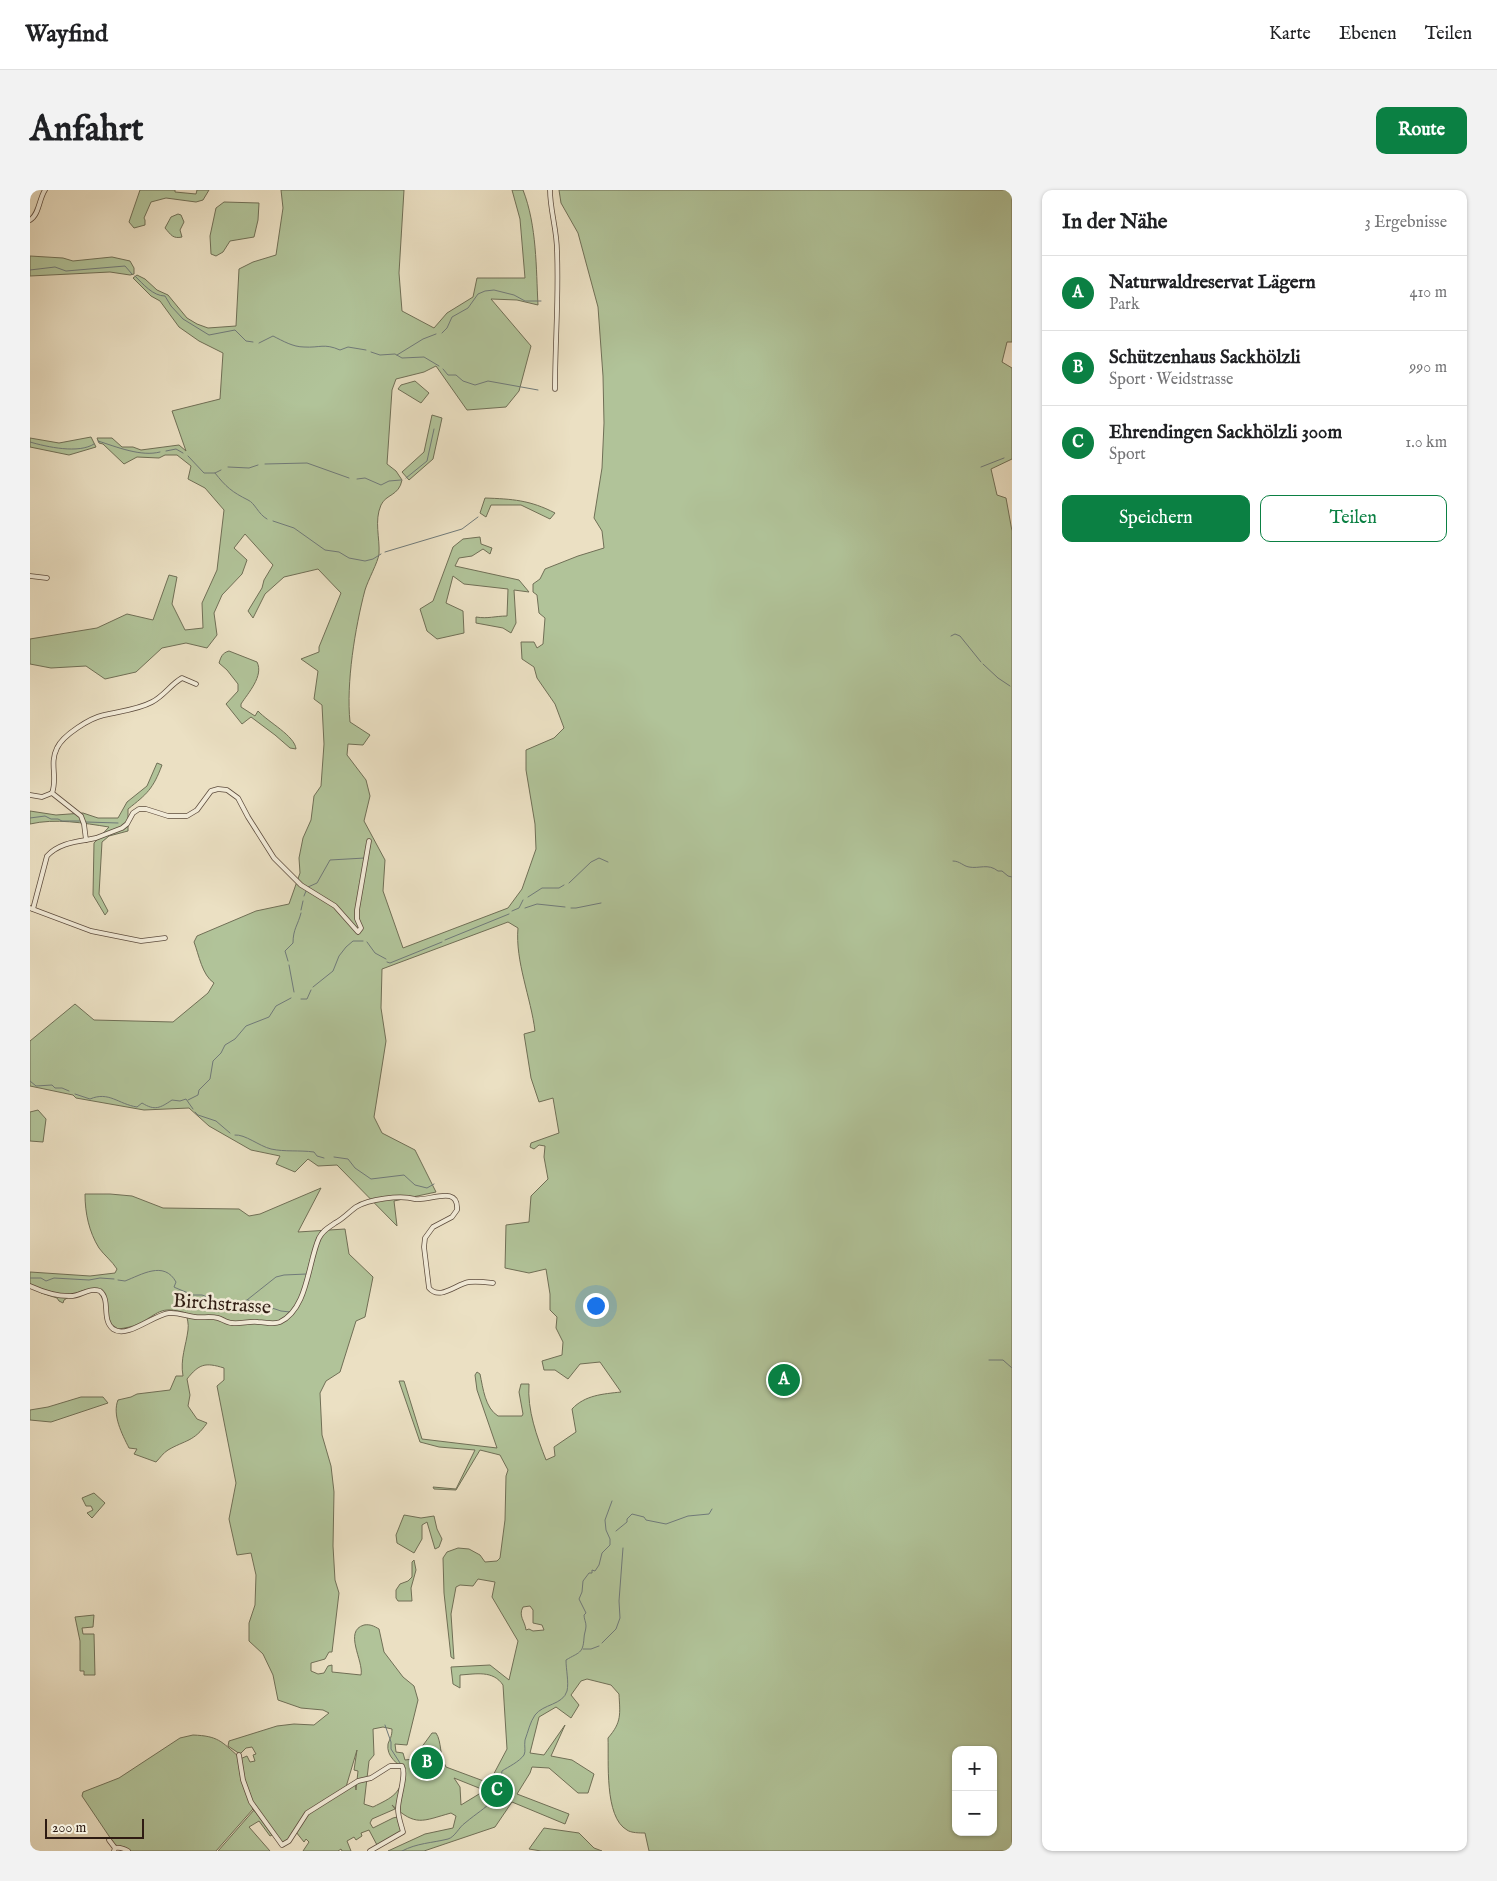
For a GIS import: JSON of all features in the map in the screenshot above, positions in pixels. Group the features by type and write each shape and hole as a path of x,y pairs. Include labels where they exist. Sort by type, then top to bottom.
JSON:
{"street":[{"path":"30,220 36,215 38,202 45,190"},
{"path":"550,190 558,262 555,389"},
{"path":"30,576 47,578"},
{"path":"52,793 54,783 53,758 59,744 68,734 99,716 133,709 152,702 182,678 196,684"},
{"path":"165,938 141,941 90,931 31,908 47,856 65,845 96,838 122,828 127,824 133,813 139,809 146,809 168,816 187,816 197,810 211,791 218,789 227,790 238,798 248,818 274,858 301,885 335,906 354,929 359,932 362,928 357,918 357,910 369,841"},
{"path":"30,795 42,797 52,793"},
{"path":"52,793 80,814 83,820 86,840"},
{"name":"Birchstrasse","path":"30,1286 44,1292 68,1296 92,1290 100,1291 105,1298 108,1322 112,1328 120,1332 162,1314 171,1313 216,1318 232,1323 254,1321 276,1324 289,1316 299,1300 317,1243 327,1228 358,1206 367,1202 402,1196 420,1200 449,1196 456,1202 457,1210 455,1214 432,1227 425,1241 429,1288 433,1292 439,1293 469,1282 493,1283"},
{"path":"239,1755 241,1771 251,1802 282,1845 289,1840 307,1813 357,1781 364,1780 390,1766 397,1765 403,1767 404,1772 398,1808 403,1832 370,1851"},
{"path":"109,1840 114,1850 123,1848 128,1851"}],"green space":[{"path":"140,190 175,190 175,192 196,194 197,190 209,190 203,200 196,202 166,198 151,202 144,218 145,225 134,228 129,222"},
{"path":"281,190 404,190 399,273 402,311 434,328 447,313 473,297 477,278 525,278 520,219 512,190 523,190 531,218 538,305 517,300 491,299 531,346 519,391 506,407 467,410 436,366 424,372 396,379 392,390 387,464 396,471 402,480 398,489 383,501 379,511 379,554 365,590 352,656 349,690 350,722 370,735 363,745 348,744 347,755 366,780 370,796 364,821 385,860 383,891 403,948 508,908 522,889 536,849 535,824 526,770 526,750 554,738 564,728 555,704 537,678 534,667 522,659 521,642 534,642 537,648 543,644 545,618 539,613 537,595 533,592 533,584 540,579 545,569 604,548 602,531 594,518 602,468 604,423 598,307 578,233 561,203 559,190 1012,190 1012,342 1007,342 1002,362 1012,368 1012,459 991,469 997,495 1006,498 1012,531 1012,1851 649,1851 645,1833 629,1831 620,1823 614,1813 611,1801 608,1774 608,1738 616,1727 619,1718 619,1694 611,1685 587,1679 581,1681 571,1695 579,1705 571,1718 556,1707 539,1717 530,1753 544,1755 565,1725 551,1756 572,1760 594,1774 588,1793 578,1793 549,1768 532,1767 517,1794 569,1814 565,1824 512,1802 495,1827 424,1851 388,1851 425,1834 453,1828 456,1816 451,1813 426,1820 414,1819 407,1817 392,1805 395,1809 372,1819 370,1823 373,1828 397,1817 401,1830 400,1833 377,1845 369,1830 361,1833 362,1836 356,1840 354,1837 347,1841 351,1851 342,1851 341,1849 338,1851 303,1851 309,1842 306,1839 304,1842 296,1832 307,1815 355,1784 356,1790 358,1771 354,1770 357,1750 346,1787 307,1813 288,1840 281,1844 251,1800 240,1759 247,1756 250,1762 255,1761 253,1755 256,1754 252,1747 246,1748 240,1754 228,1746 229,1741 277,1726 294,1724 314,1725 329,1713 323,1710 301,1708 278,1700 273,1675 263,1654 249,1641 249,1623 255,1605 256,1575 251,1553 237,1555 229,1519 236,1483 217,1386 224,1380 224,1368 212,1365 199,1367 187,1379 190,1395 188,1406 197,1419 207,1423 198,1434 168,1450 156,1462 134,1454 137,1449 129,1448 123,1437 116,1412 118,1400 137,1394 170,1390 176,1376 183,1376 183,1358 188,1328 186,1313 164,1310 136,1325 118,1329 108,1322 104,1298 96,1290 85,1290 64,1300 63,1303 57,1298 41,1293 37,1288 30,1285 30,1272 90,1276 115,1273 117,1269 99,1248 90,1229 85,1194 132,1196 163,1208 239,1209 249,1216 260,1214 321,1188 298,1232 345,1229 349,1254 373,1277 365,1317 356,1321 340,1372 326,1381 320,1393 322,1435 331,1466 334,1492 333,1546 335,1580 339,1593 332,1652 329,1652 325,1659 311,1663 311,1671 318,1674 324,1673 328,1666 332,1665 332,1672 361,1675 355,1633 358,1628 364,1625 379,1629 384,1652 403,1677 414,1686 418,1700 407,1745 395,1744 396,1752 403,1753 405,1760 413,1759 432,1733 436,1733 446,1767 489,1783 507,1749 503,1685 499,1680 489,1675 472,1674 460,1675 460,1688 453,1684 451,1667 490,1665 509,1680 518,1641 492,1597 495,1582 478,1579 473,1586 460,1585 456,1587 451,1614 454,1659 451,1657 444,1593 443,1558 447,1552 458,1548 469,1549 480,1555 485,1562 497,1561 500,1558 505,1520 506,1476 508,1470 500,1455 480,1450 456,1490 434,1489 433,1487 456,1489 475,1450 439,1447 420,1442 399,1381 404,1381 422,1439 497,1448 477,1390 475,1375 477,1372 480,1374 487,1403 498,1416 522,1416 519,1392 521,1384 529,1384 531,1413 546,1460 555,1456 554,1447 576,1432 572,1409 577,1404 595,1396 621,1392 600,1362 580,1364 568,1379 555,1370 544,1370 542,1361 562,1355 563,1342 556,1328 557,1317 550,1310 550,1294 546,1269 529,1273 505,1268 506,1225 529,1222 531,1196 548,1179 544,1157 545,1146 539,1145 534,1149 530,1147 531,1143 559,1133 553,1098 539,1102 531,1078 524,1034 535,1031 521,966 518,928 508,922 382,969 381,1008 386,1041 374,1117 382,1133 415,1150 436,1192 394,1201 397,1226 337,1165 318,1166 308,1159 295,1172 276,1164 280,1156 251,1150 209,1126 189,1108 144,1110 76,1098 73,1095 30,1086 30,1041 75,1004 94,1020 173,1022 208,993 214,983 201,964 194,942 197,936 256,911 289,904 300,873 299,858 303,838 311,820 314,796 321,786 324,744 322,705 314,699 318,671 301,659 319,652 319,647 341,593 318,569 284,577 265,594 253,618 248,611 273,565 245,534 234,548 247,560 242,574 222,595 214,613 217,635 207,648 186,643 162,648 136,672 105,679 86,666 51,668 30,664 30,639 97,628 127,614 153,620 169,575 177,577 172,604 185,630 203,628 202,603 217,570 224,510 205,488 188,479 191,466 177,455 165,455 159,458 137,457 124,464 103,444 99,443 97,438 112,438 122,447 133,447 141,450 179,445 186,451 172,411 220,399 223,353 199,341 179,327 160,301 151,296 133,278 137,275 145,279 157,290 168,295 187,318 197,324 208,328 236,326 239,269 253,262 276,255 283,208","holes":["530,1606 533,1610 533,1623 542,1625 544,1630 526,1630 521,1616 523,1607","383,1727 392,1729 388,1744 389,1753 404,1771 401,1785 395,1794 373,1807 364,1804 369,1761 374,1755 373,1729","454,1778 484,1790 484,1791 461,1805 460,1787"]},
{"path":"224,202 259,203 258,220 254,237 230,241 223,252 216,256 211,254 210,236 216,208"},
{"path":"178,214 181,215 184,222 180,230 182,237 172,236 165,228 171,217"},
{"path":"30,256 63,258 73,261 112,257 130,261 134,268 134,274 110,272 30,276"},
{"path":"415,381 429,393 421,403 398,389 401,385"},
{"path":"432,415 442,418 433,459 409,480 402,472 424,452"},
{"path":"91,437 96,447 69,455 30,447 30,438 59,443"},
{"path":"485,498 521,501 537,505 555,513 550,519 521,505 491,505 486,517 480,513"},
{"path":"480,537 481,544 492,548 490,554 483,549 472,556 459,558 455,566 519,580 529,592 514,590 516,623 511,633 503,628 476,623 476,617 507,616 508,589 464,584 453,576 446,603 463,611 464,633 437,639 427,631 420,609 433,601 453,547 463,539"},
{"path":"229,651 257,662 259,667 257,679 241,707 255,716 258,711 291,739 296,749 290,748 251,717 242,724 226,704 238,691 238,684 219,663 223,654"},
{"path":"157,763 162,765 156,780 145,795 128,809 128,831 109,836 102,842 99,894 108,911 105,915 93,895 94,843 109,827 60,821 30,824 30,811 56,815 83,813 98,818 118,818 127,802 147,786"},
{"path":"38,1110 46,1119 43,1142 30,1141 30,1112"},
{"path":"81,1397 103,1397 108,1403 51,1422 30,1420 30,1410 48,1407"},
{"path":"94,1493 105,1503 92,1518 87,1513 93,1510 91,1506 86,1506 82,1498"},
{"path":"404,1515 421,1518 434,1516 442,1539 439,1547 435,1549 427,1522 422,1525 422,1539 414,1553 397,1543 396,1535"},
{"path":"414,1560 416,1570 411,1588 412,1601 398,1601 396,1590 400,1584 412,1577 412,1562"},
{"path":"94,1615 93,1627 82,1628 83,1634 94,1634 95,1675 84,1675 84,1671 80,1671 80,1641 75,1617"},
{"path":"193,1735 219,1740 239,1757 248,1797 253,1809 216,1851 130,1851 115,1845 82,1796 83,1792 119,1778 180,1738"},
{"path":"254,1810 272,1835 270,1836 259,1821 249,1827 270,1851 218,1851"},
{"path":"544,1828 579,1833 594,1848 602,1851 541,1851 529,1849"}],"waterway":[{"path":"30,270 55,267 66,271 125,266 132,274"},
{"path":"135,276 152,292 165,296 183,319 209,335 235,330 246,341 253,342"},
{"path":"442,333 447,328 452,317 468,308 478,294 485,291 494,290 514,295 525,301 541,301"},
{"path":"397,355 423,339 436,334"},
{"path":"259,343 273,336 300,347 326,346 340,350 348,347 366,350"},
{"path":"371,352 380,355 395,354 402,358 424,357 439,366"},
{"path":"443,369 448,375 456,375 463,381 475,385 488,381 538,390"},
{"path":"406,478 427,461 434,429"},
{"path":"98,441 137,452 160,452"},
{"path":"30,442 72,449 80,449 94,444"},
{"path":"166,451 176,449 183,453"},
{"path":"188,456 204,473 215,473 221,470"},
{"path":"981,467 1004,458"},
{"path":"265,464 307,463 349,478"},
{"path":"228,467 249,468 258,465"},
{"path":"215,473 230,489 250,501 267,519"},
{"path":"357,479 365,478 381,485 389,481 401,480"},
{"path":"385,552 462,529 478,517"},
{"path":"273,521 294,528 325,550 339,552 349,558 365,561 381,554"},
{"path":"951,636 955,634 960,636 981,662"},
{"path":"983,664 1010,686"},
{"path":"30,818 45,816 62,821 81,821"},
{"path":"86,822 118,823"},
{"path":"308,887 317,883 330,860 365,858"},
{"path":"569,883 591,862 599,858 608,862"},
{"path":"953,861 969,867 991,867 1012,877"},
{"path":"528,897 542,888 559,888 564,885"},
{"path":"304,896 306,891"},
{"path":"512,911 519,908 523,900"},
{"path":"301,910 303,901"},
{"path":"571,908 601,903"},
{"path":"525,908 537,904 565,907"},
{"path":"288,961 285,951 293,943 301,913"},
{"path":"445,940 509,914"},
{"path":"313,987 333,971 339,956 346,947 353,941 363,941"},
{"path":"367,942 375,953 386,959"},
{"path":"387,962 390,963 442,942"},
{"path":"289,965 294,992"},
{"path":"301,999 307,999 311,990"},
{"path":"188,1100 198,1095 199,1090 210,1079 213,1061 221,1053 225,1045 235,1039 246,1026 269,1017 276,1006 291,998"},
{"path":"30,1081 36,1086 52,1085 55,1088 69,1091"},
{"path":"75,1094 90,1099 103,1096 137,1107 142,1103 154,1108 172,1100 180,1101 186,1099 193,1109"},
{"path":"195,1112 198,1115 216,1121 230,1133"},
{"path":"235,1135 243,1136 271,1149 314,1152 317,1156 324,1158"},
{"path":"334,1157 348,1159 355,1168 371,1179 404,1175 415,1185 427,1188 434,1184"},
{"path":"118,1280 125,1281 159,1270 171,1275 176,1282 174,1287 176,1288 226,1304 236,1304 247,1300 276,1277 307,1274"},
{"path":"30,1278 41,1278 46,1281 54,1278 114,1279"},
{"path":"248,1300 281,1311 290,1312"},
{"path":"989,1360 1003,1360 1012,1368"},
{"path":"402,1851 450,1838 486,1807 497,1791 502,1771 524,1755 525,1740 535,1715 565,1696 568,1684 566,1660 579,1652 583,1647 586,1626 584,1615 586,1613 579,1599 583,1581 589,1573 592,1573 592,1570 595,1571 599,1565 602,1553 610,1545 605,1520 612,1501"},
{"path":"616,1531 627,1522 627,1519 632,1514 644,1517 646,1520 666,1524 688,1516 709,1514 712,1509"},
{"path":"602,1643 616,1629 620,1618 619,1601 623,1548"},
{"path":"583,1649 599,1646"},
{"path":"385,1725 391,1742 391,1749 400,1763"}],"place":[{"name":"Naturwaldreservat Lägern","path":"784,1380"},
{"name":"Schützenhaus Sackhölzli","path":"427,1763"},
{"name":"Ehrendingen Sackhölzli 300m","path":"497,1791"}]}
